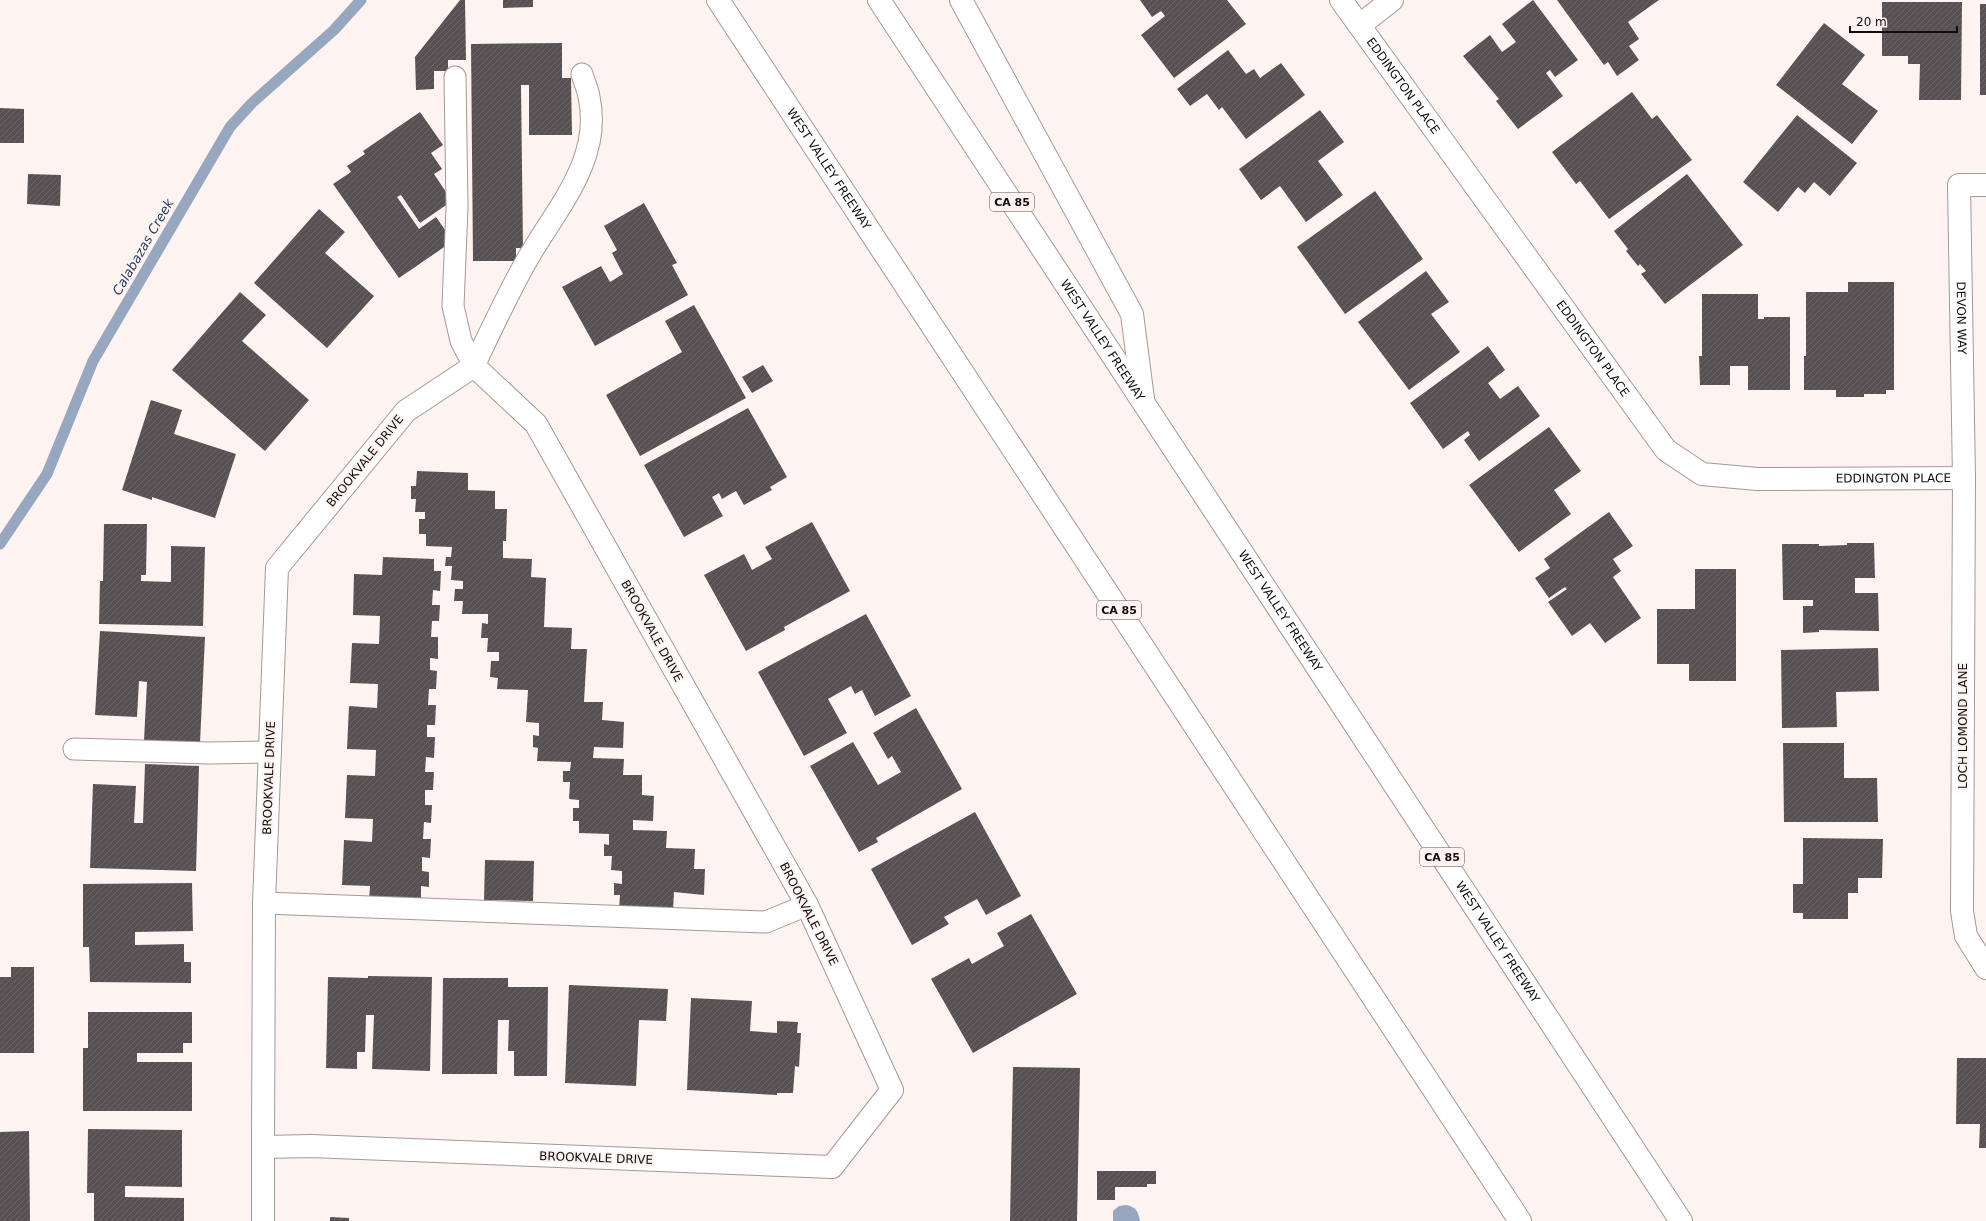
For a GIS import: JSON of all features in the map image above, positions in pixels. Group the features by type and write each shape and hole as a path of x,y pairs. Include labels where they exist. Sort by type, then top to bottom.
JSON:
{"main road":[{"name":"WEST VALLEY FREEWAY","path":"718,0 1520,1221"},
{"name":"WEST VALLEY FREEWAY","path":"879,0 1681,1221"},
{"path":"961,0 1132,314 1144,404"},
{"name":"EDDINGTON PLACE","path":"1341,0 1666,450 1702,474 1757,479 1964,478"},
{"path":"1360,25 1392,0"},
{"name":"DEVON WAY","path":"1964,478 1959,185 1986,184"},
{"name":"BROOKVALE DRIVE","path":"263,1147 311,1146 832,1167 892,1090 807,905 536,424 474,366 406,411 277,568 264,904 263,1147 263,1221"},
{"name":"LOCH LOMOND LANE","path":"1964,478 1962,911 1966,936 1986,968"}],"lane":[{"path":"474,366 507,294 566,197 583,164 591,128 590,98 582,74"},
{"path":"455,77 457,208 453,306 461,341 474,366"},
{"path":"74,749 208,753 270,752"},
{"path":"264,904 766,922 807,905"}],"water":[{"path":"1126,1205 1136,1210 1140,1221 1113,1221 1113,1211 1119,1206"}],"building":[{"path":"460,0 465,0 466,60 448,60 448,71 434,71 434,89 416,90 415,57"},
{"path":"503,0 533,0 533,7 503,8"},
{"path":"1140,0 1227,0 1246,24 1174,78 1141,35 1165,16 1161,11 1152,17"},
{"path":"1533,0 1578,60 1555,77 1550,70 1546,73 1563,96 1518,129 1496,101 1499,99 1463,56 1490,35 1502,52 1516,42 1502,24"},
{"path":"1557,0 1659,0 1628,22 1639,39 1629,46 1639,60 1617,76 1608,62 1604,65"},
{"path":"1882,2 1962,2 1961,100 1919,100 1920,64 1908,64 1908,56 1882,56"},
{"path":"1980,4 1986,4 1986,95 1980,95"},
{"path":"1824,23 1865,55 1842,84 1878,111 1852,144 1776,85"},
{"path":"562,43 562,78 571,78 572,135 529,135 529,85 521,85 523,248 516,248 516,261 473,261 471,44"},
{"path":"1228,50 1246,74 1254,69 1260,78 1281,63 1305,95 1246,139 1222,107 1219,110 1207,94 1190,106 1177,89"},
{"path":"1632,92 1652,119 1657,115 1692,160 1609,219 1580,181 1576,184 1552,152"},
{"path":"0,108 24,109 24,143 0,143"},
{"path":"1320,110 1344,142 1318,161 1343,195 1306,222 1280,186 1261,200 1239,169"},
{"path":"420,112 443,145 431,153 442,169 434,174 452,201 420,223 401,195 397,197 419,229 436,217 453,241 399,278 333,184 351,172 347,166 365,154 363,151"},
{"path":"1797,115 1857,163 1830,196 1814,182 1805,193 1798,187 1778,212 1743,182"},
{"path":"28,174 61,175 60,206 27,204"},
{"path":"1687,174 1743,245 1665,304 1641,274 1646,271 1640,264 1638,266 1626,251 1628,249 1614,231"},
{"path":"1375,191 1423,259 1345,314 1297,247"},
{"path":"644,203 677,263 672,265 688,295 595,346 562,287 601,266 610,282 623,274 612,253 617,250 604,226"},
{"path":"319,209 345,232 325,253 374,296 327,348 254,283"},
{"path":"1426,271 1449,302 1431,314 1460,352 1409,390 1358,322"},
{"path":"1848,282 1894,282 1894,390 1886,390 1886,394 1864,394 1864,397 1836,397 1836,390 1804,390 1804,356 1806,356 1806,292 1848,292"},
{"path":"240,292 266,315 242,341 309,400 265,451 172,370"},
{"path":"1702,294 1758,294 1758,319 1764,319 1764,317 1790,317 1790,390 1748,390 1748,366 1730,366 1730,385 1700,385 1699,356 1702,356"},
{"path":"694,305 746,398 640,456 606,395 682,352 665,321"},
{"path":"1488,346 1505,370 1488,383 1500,399 1518,386 1540,416 1479,461 1464,440 1470,435 1468,431 1443,449 1410,403"},
{"path":"763,365 773,381 752,393 742,377"},
{"path":"151,400 182,410 174,434 236,454 215,518 152,497 152,500 122,490"},
{"path":"748,408 787,477 770,487 772,490 744,505 736,491 722,499 719,493 712,497 723,516 684,537 644,465"},
{"path":"1549,427 1581,471 1554,490 1571,514 1519,552 1469,485"},
{"path":"417,471 468,473 468,490 495,491 495,509 507,509 506,541 503,541 503,558 532,559 531,577 546,578 544,627 572,628 571,649 587,649 584,702 603,702 602,720 624,722 623,748 594,747 593,758 624,759 623,775 642,775 642,795 654,796 653,821 633,820 633,830 667,831 666,848 695,849 694,869 705,869 704,895 674,892 673,911 619,909 620,895 614,895 614,883 622,884 622,871 611,870 612,856 604,856 604,844 609,845 609,834 579,833 579,821 573,821 573,808 579,808 579,800 569,799 570,782 563,782 563,771 570,771 571,762 537,761 538,748 533,747 533,735 539,736 539,723 526,722 528,690 497,689 498,678 490,677 491,661 499,661 499,652 487,652 488,638 481,638 482,623 488,624 488,614 462,614 463,601 454,601 455,589 463,589 463,581 451,580 452,566 445,566 446,557 451,557 452,547 426,546 426,534 419,534 419,519 425,519 425,512 415,512 416,499 411,499 411,486 416,486"},
{"path":"1609,512 1633,546 1613,559 1621,571 1613,577 1641,618 1605,643 1590,623 1572,636 1548,602 1567,589 1565,587 1549,598 1535,578 1550,568 1544,559"},
{"path":"812,522 850,591 784,627 785,630 746,651 704,575 744,554 752,570 772,559 765,547"},
{"path":"104,524 147,524 146,575 141,575 141,581 171,582 171,546 205,547 203,626 99,624 100,581 103,581"},
{"path":"1847,543 1874,543 1875,578 1855,578 1855,593 1878,593 1879,631 1819,630 1819,632 1803,633 1803,606 1813,606 1813,600 1783,600 1782,544 1819,544 1819,546 1847,545"},
{"path":"383,557 434,559 434,571 441,571 440,591 433,590 432,605 440,605 439,621 432,621 431,637 438,637 438,659 430,658 430,670 437,671 436,689 429,689 428,705 436,705 435,725 427,725 427,737 435,737 434,758 426,757 425,772 434,772 433,790 425,790 425,805 432,805 431,823 424,822 423,839 431,839 430,858 422,857 422,871 429,872 429,887 421,886 421,903 369,901 370,886 342,885 344,840 372,842 373,819 345,818 347,775 375,776 376,750 347,749 349,706 377,708 378,684 350,683 352,643 379,644 380,616 353,615 354,574 382,575"},
{"path":"1695,569 1736,569 1736,681 1689,681 1689,664 1657,664 1657,609 1695,609"},
{"path":"866,614 911,696 875,716 862,690 855,694 851,686 828,699 847,733 804,756 758,672"},
{"path":"100,631 205,637 200,743 144,740 147,682 139,681 137,717 95,715"},
{"path":"1878,648 1879,691 1836,692 1837,727 1782,728 1781,650"},
{"path":"916,708 962,789 876,838 878,842 859,852 810,766 853,742 878,785 901,772 892,756 888,759 873,733"},
{"path":"1783,743 1844,743 1844,778 1877,778 1878,822 1784,822"},
{"path":"145,764 199,766 196,871 90,868 93,784 136,786 134,823 143,823"},
{"path":"975,812 1021,896 986,915 977,899 944,917 949,924 912,945 871,869"},
{"path":"1803,838 1883,839 1882,878 1858,878 1858,893 1848,893 1848,919 1803,919 1803,913 1793,913 1793,884 1803,884"},
{"path":"485,860 534,861 533,901 484,900"},
{"path":"192,883 193,931 135,932 135,945 184,944 184,962 191,962 191,983 90,982 89,947 83,947 83,884"},
{"path":"1031,914 1077,994 973,1053 931,979 969,958 972,964 1004,946 997,933"},
{"path":"11,967 34,967 34,1053 0,1053 0,977 11,977"},
{"path":"368,976 432,977 430,1071 372,1069 374,1015 366,1015 365,1052 357,1052 357,1069 326,1068 328,977 368,978"},
{"path":"443,978 508,978 508,987 548,987 547,1076 514,1076 514,1051 508,1051 509,1020 498,1020 497,1074 442,1074"},
{"path":"569,985 668,989 666,1021 639,1020 636,1086 565,1083"},
{"path":"691,998 752,1001 750,1031 777,1033 777,1021 798,1022 797,1033 801,1033 799,1067 795,1066 793,1093 777,1093 777,1095 687,1090"},
{"path":"88,1012 192,1012 192,1043 183,1043 183,1053 137,1053 137,1062 192,1062 192,1111 83,1111 83,1048 88,1048"},
{"path":"1957,1058 1986,1058 1986,1148 1979,1148 1980,1124 1956,1124"},
{"path":"1013,1067 1080,1068 1077,1221 1010,1221"},
{"path":"88,1129 182,1130 182,1187 125,1186 125,1197 184,1198 184,1221 94,1221 94,1193 87,1193"},
{"path":"29,1131 30,1221 0,1221 0,1132"},
{"path":"1097,1171 1156,1171 1156,1184 1147,1184 1147,1187 1115,1187 1115,1200 1097,1200"},
{"path":"330,1217 349,1218 349,1221 330,1221"}],"waterway":[{"name":"Calabazas Creek","path":"0,544 47,474 93,361 230,127 252,103 334,30 361,0"}]}
